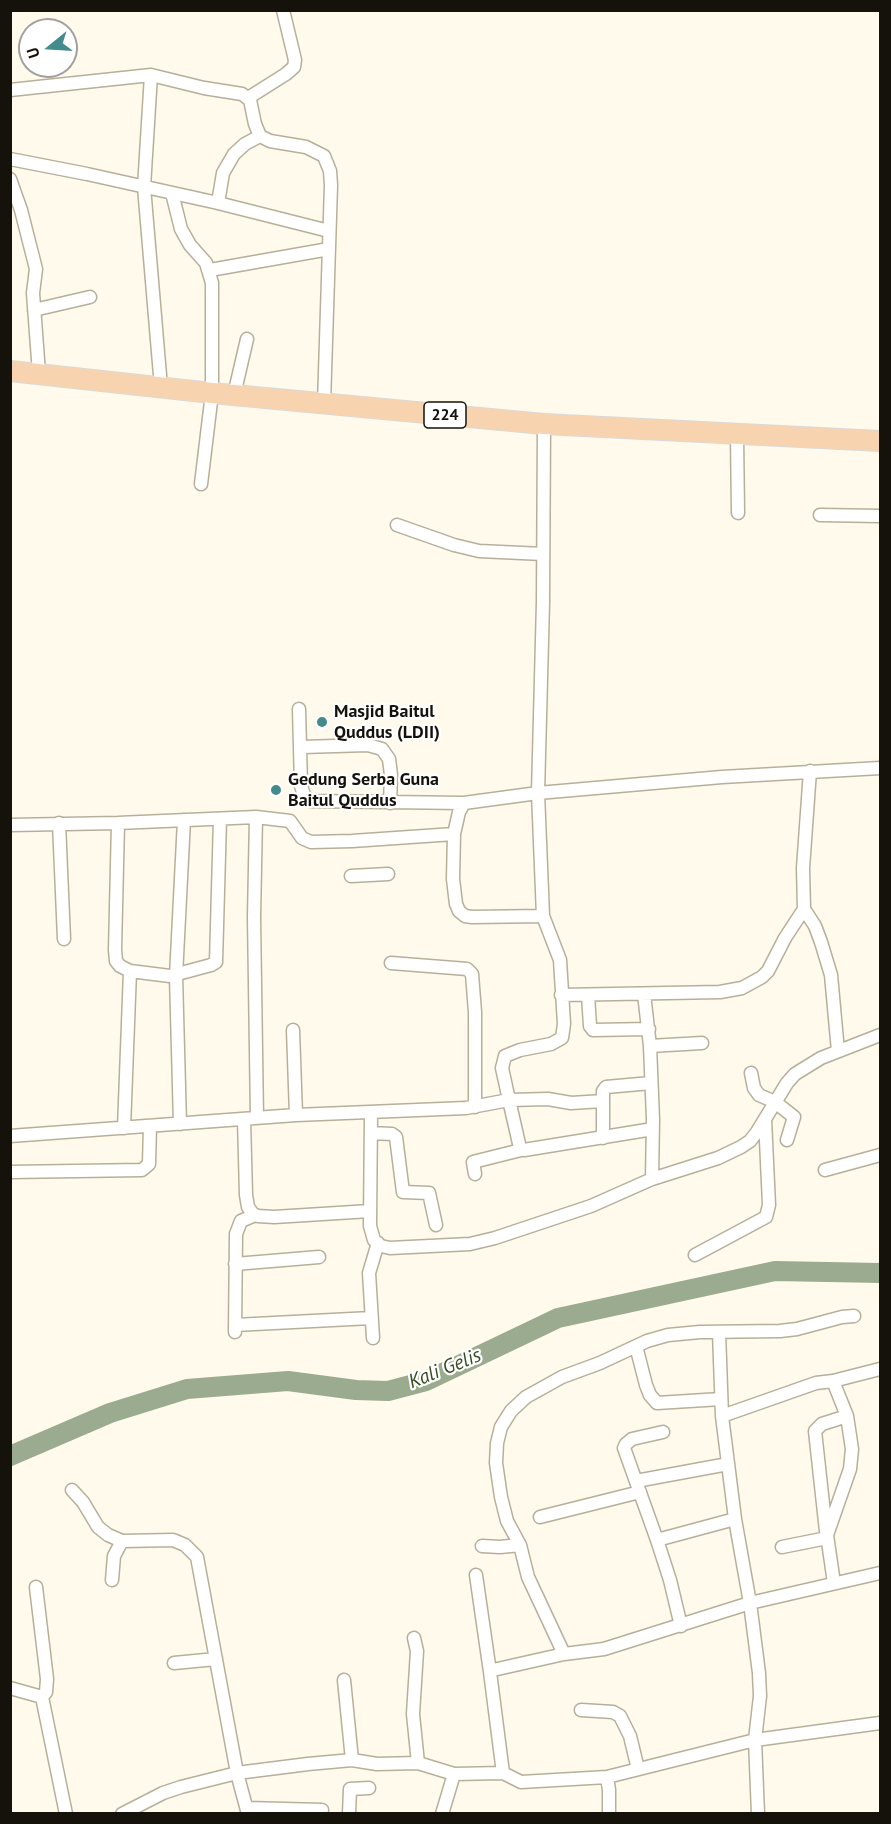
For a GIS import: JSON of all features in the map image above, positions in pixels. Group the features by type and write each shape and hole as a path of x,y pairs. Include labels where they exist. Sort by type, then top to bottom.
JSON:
{"main road":[{"name":"224","path":"10,371 212,393 544,424 880,441"}],"street":[{"path":"248,98 294,67 295,60 283,10"},
{"path":"151,75 144,187 161,387"},
{"path":"10,90 151,75 204,88 242,94 248,98 260,136 270,141 316,151 326,158 331,185 324,403"},
{"path":"218,203 223,173 234,154 260,136"},
{"path":"10,159 218,203 329,231"},
{"path":"10,179 24,220 36,269 33,293 39,373"},
{"path":"172,193 183,233 205,260 210,270 213,296 212,393 201,484"},
{"path":"210,270 329,249"},
{"path":"34,310 90,297"},
{"path":"234,395 247,339"},
{"path":"521,1150 502,1068 504,1058 512,1053 544,1046 561,1039 564,1024 560,956 543,916 538,793 544,424"},
{"path":"737,435 738,513"},
{"path":"820,515 880,516"},
{"path":"398,525 478,551 543,554"},
{"path":"299,709 302,747 301,786 304,795 310,801 464,802 538,793 810,771 880,768"},
{"path":"302,747 368,745 382,749 389,759 390,803"},
{"path":"810,771 803,868 804,909 815,926 831,975 838,1051"},
{"path":"464,802 454,834 453,879 456,904 460,913 472,917 543,916"},
{"path":"10,825 256,817 290,821 302,838 311,842 454,834"},
{"path":"255,1215 248,1207 246,1195 250,1118 256,817"},
{"path":"118,823 115,958 118,964 130,971 176,976 216,962 220,819"},
{"path":"180,1124 176,976 184,820"},
{"path":"59,824 64,939"},
{"path":"351,876 388,874"},
{"path":"561,995 720,992 751,984 768,971 785,938 804,909"},
{"path":"391,963 467,969 472,974 475,1012 475,1107"},
{"path":"124,1128 130,971"},
{"path":"644,994 650,1046 652,1179"},
{"path":"588,995 590,1026 593,1030 649,1029"},
{"path":"293,1030 296,1115"},
{"path":"371,1113 370,1211 372,1233 378,1243 390,1248 470,1244 591,1206 652,1179 718,1158 741,1147 750,1141 795,1074 811,1063 880,1035"},
{"path":"650,1046 702,1043"},
{"path":"751,1073 756,1092 775,1102 794,1117 787,1140"},
{"path":"603,1138 603,1101 606,1088 651,1083"},
{"path":"10,1136 296,1115 475,1107 509,1100 548,1099 571,1103 603,1101"},
{"path":"695,1255 766,1216 769,1205 765,1118"},
{"path":"10,1172 142,1170 149,1164 150,1126"},
{"path":"475,1174 473,1161 521,1150 653,1129"},
{"path":"371,1134 392,1134 396,1137 403,1192 429,1193 436,1225"},
{"path":"825,1170 880,1155"},
{"path":"370,1211 274,1217 255,1215 243,1220 238,1226 235,1240 235,1329 371,1318"},
{"path":"373,1338 369,1273 378,1243"},
{"path":"235,1264 319,1257"},
{"path":"564,1654 528,1577 520,1545 507,1521 501,1497 496,1463 497,1443 501,1427 511,1411 526,1397 562,1377 668,1335 700,1332 780,1331 854,1316"},
{"path":"719,1332 722,1416 735,1519 750,1603 760,1696 755,1740 758,1814"},
{"path":"636,1346 646,1385 650,1395 657,1403 721,1399"},
{"path":"722,1416 816,1383 880,1369"},
{"path":"827,1537 850,1469 852,1449 847,1416 833,1381"},
{"path":"834,1583 815,1431 822,1424 847,1416"},
{"path":"663,1432 632,1439 624,1446 670,1580 681,1626"},
{"path":"540,1517 638,1487 728,1464"},
{"path":"72,1490 83,1502 98,1527 108,1535 122,1541 173,1540 192,1550 200,1566 237,1773 248,1811 322,1810"},
{"path":"657,1540 735,1519"},
{"path":"782,1547 827,1537"},
{"path":"112,1580 114,1556 122,1541"},
{"path":"482,1546 520,1545"},
{"path":"490,1672 564,1654 604,1649 750,1603 880,1573"},
{"path":"477,1575 503,1773"},
{"path":"36,1587 48,1687 42,1697 66,1814"},
{"path":"414,1638 417,1651 412,1714 418,1762"},
{"path":"174,1663 216,1659"},
{"path":"344,1680 352,1760"},
{"path":"10,1688 42,1697"},
{"path":"581,1710 613,1712 620,1716 630,1736 638,1769"},
{"path":"123,1814 181,1787 237,1773 352,1760 377,1764 418,1762 454,1774 503,1773 521,1782 607,1777 755,1740 880,1723"},
{"path":"442,1814 454,1774"},
{"path":"607,1777 609,1814"},
{"path":"349,1814 350,1789 369,1788"}],"waterway":[{"name":"Kali Gelis","path":"10,1456 110,1413 187,1389 288,1381 356,1390 388,1391 426,1381 558,1318 775,1271 880,1273"}],"place":[{"name":"Masjid Baitul Quddus (LDII)","path":"322,722"},
{"name":"Gedung Serba Guna Baitul Quddus","path":"276,790"}]}
